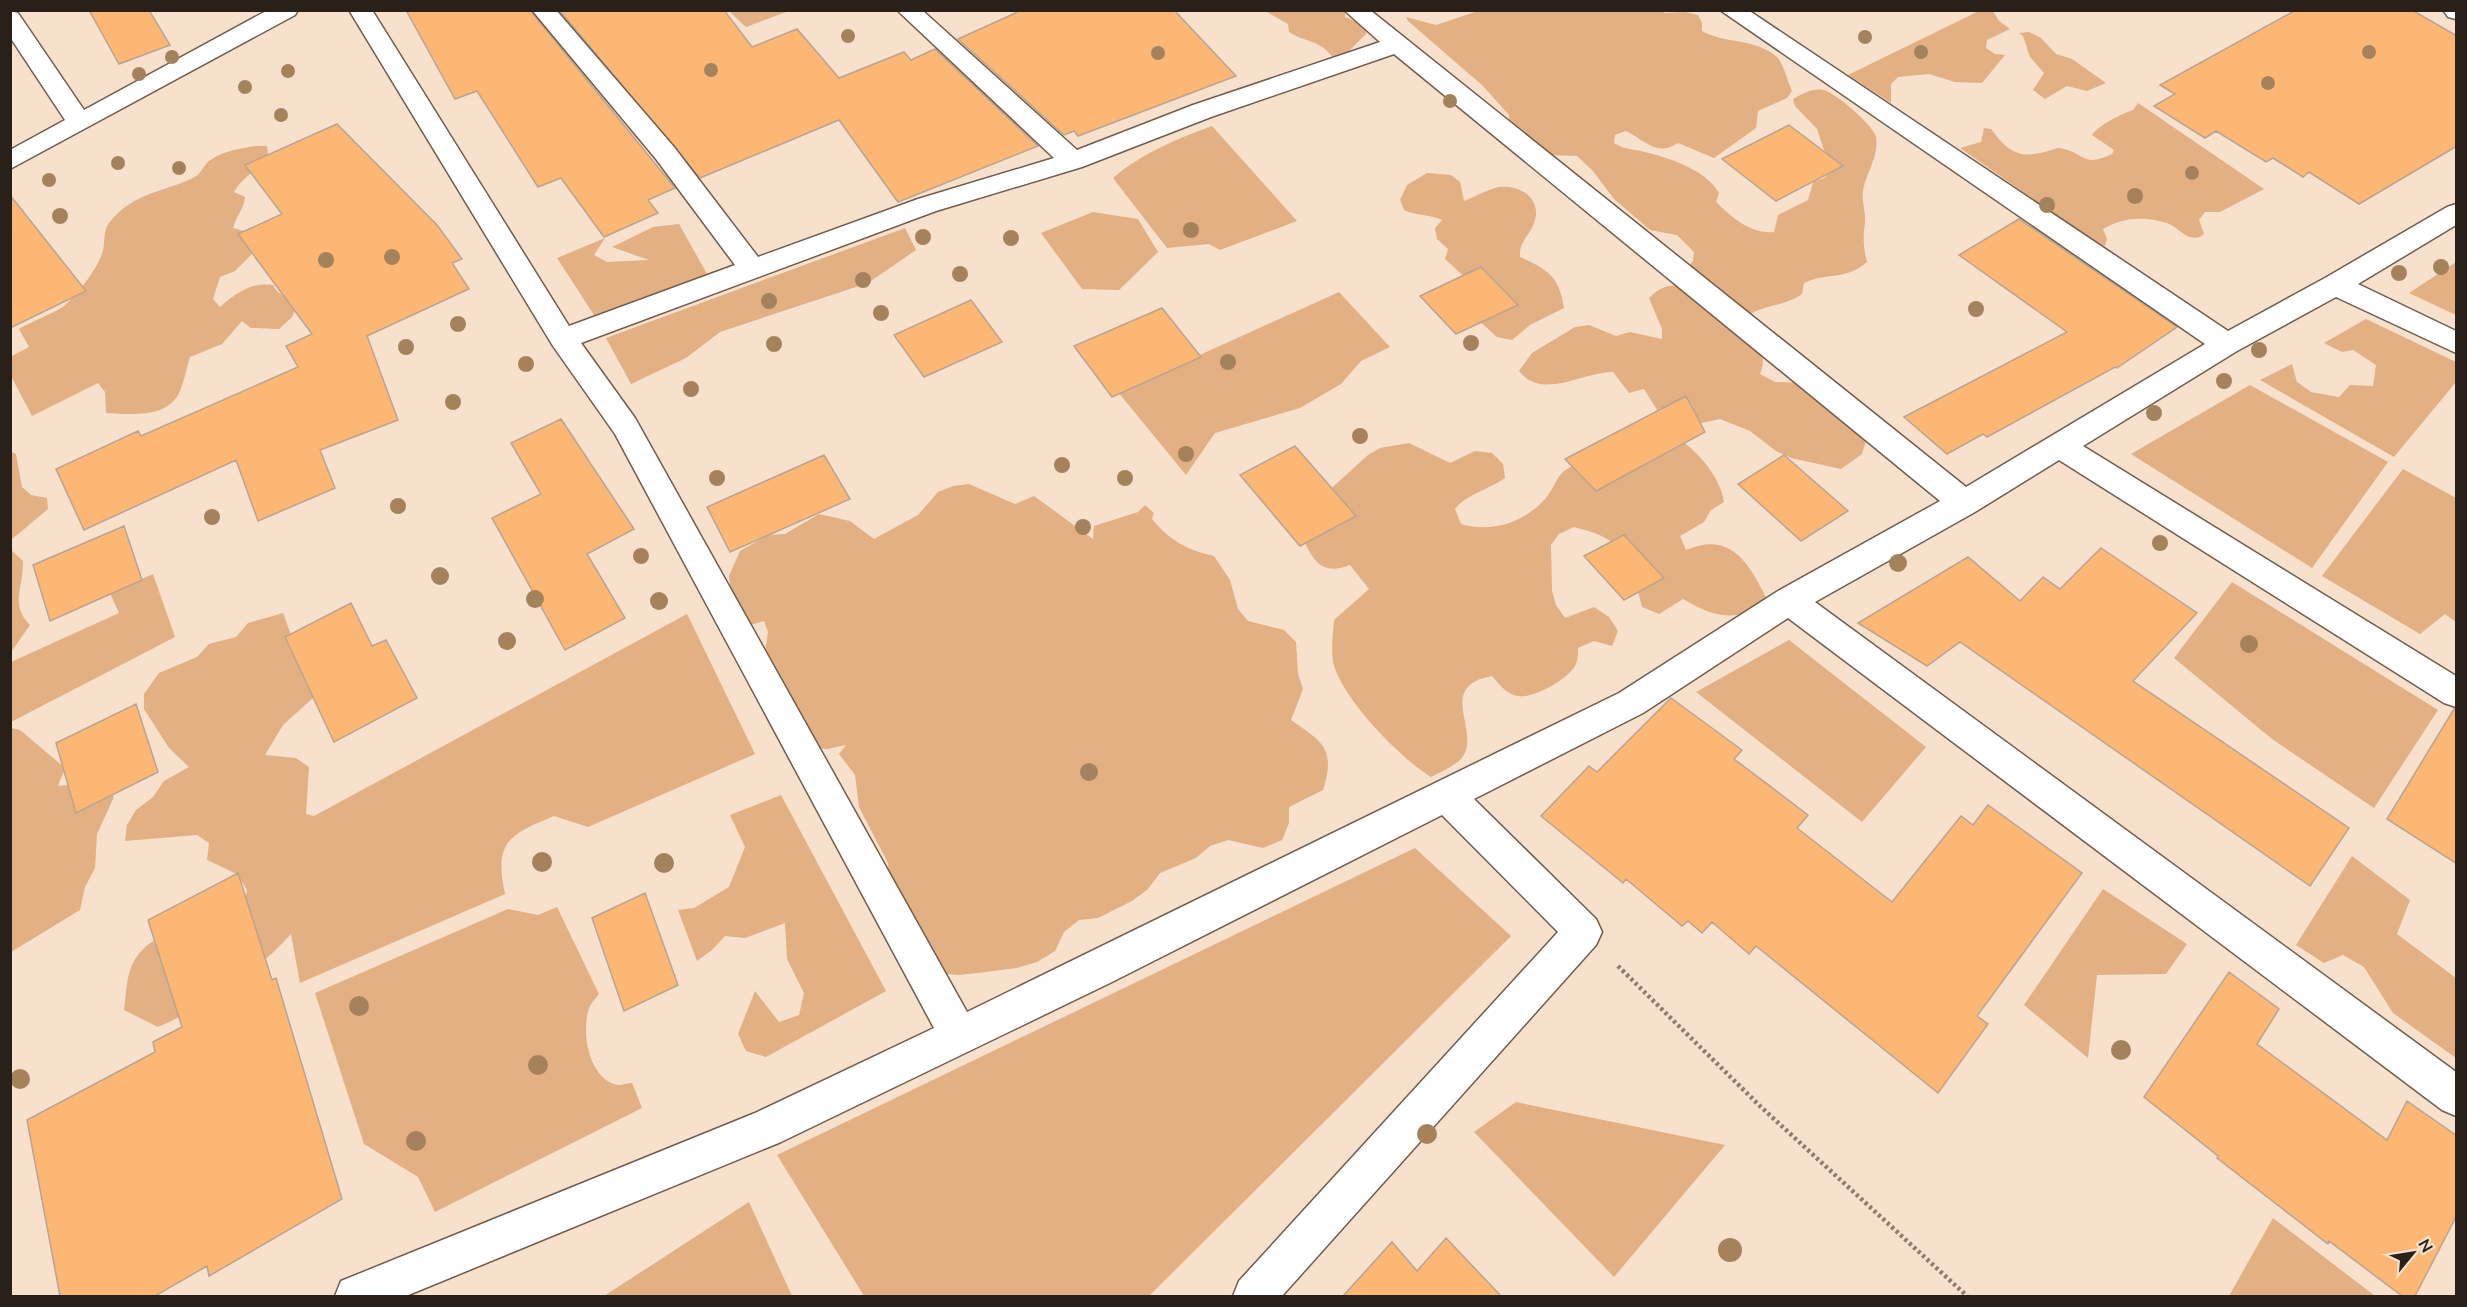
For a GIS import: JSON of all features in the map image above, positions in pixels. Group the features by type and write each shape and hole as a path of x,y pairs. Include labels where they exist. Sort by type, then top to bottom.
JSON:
{"street":[{"path":"10,161 287,10"},
{"path":"360,10 563,339 625,426 959,1035"},
{"path":"543,10 665,153 752,268"},
{"path":"908,10 1073,161"},
{"path":"1355,10 1964,502"},
{"path":"1731,10 2228,344"},
{"path":"10,18 80,123"},
{"path":"563,339 927,205 1073,161 1202,111 1398,44"},
{"path":"356,1296 767,1128 1099,969 1630,703 1789,601 1964,502 2228,344 2335,285 2457,213"},
{"path":"2335,285 2457,343"},
{"path":"2058,445 2457,693"},
{"path":"1789,601 2457,1095"},
{"path":"1254,1296 1583,932 1445,794"}],"path":[{"path":"1583,932 1761,1107 1966,1296"}],"shaded area":[{"path":"1666,10 1663,13 1686,12 1698,15 1702,23 1702,31 1769,51 1779,60 1792,91 1787,98 1758,111 1756,128 1714,158 1678,143 1671,147 1658,148 1626,131 1615,135 1614,143 1684,165 1705,177 1719,193 1716,202 1742,224 1765,232 1774,232 1778,215 1808,200 1813,182 1824,178 1831,171 1817,129 1795,106 1793,99 1815,90 1829,92 1862,118 1876,137 1875,156 1863,190 1864,242 1867,262 1851,272 1804,283 1802,294 1757,311 1743,319 1762,352 1760,374 1775,382 1805,383 1869,431 1862,454 1841,469 1791,458 1776,451 1750,431 1720,419 1688,426 1659,413 1644,389 1629,393 1613,372 1563,383 1539,384 1529,380 1519,371 1532,353 1575,327 1589,325 1616,336 1630,332 1662,339 1662,329 1649,298 1666,287 1687,286 1687,269 1693,261 1694,252 1677,235 1650,230 1614,199 1593,171 1577,156 1550,155 1509,124 1509,115 1483,86 1406,17 1436,25 1478,11"},
{"path":"1981,10 1993,11 1999,21 2010,29 1987,40 1986,48 1995,54 2005,55 1982,83 1955,82 1929,74 1898,77 1891,84 1891,103 1848,75"},
{"path":"729,11 789,11 746,27"},
{"path":"1265,11 1345,11 1345,17 1367,26 1366,34 1345,55 1333,57 1317,44 1289,32 1288,24"},
{"path":"2029,32 2041,38 2056,54 2072,59 2106,83 2087,91 2067,86 2045,99 2033,90 2044,73 2030,57 2023,36 2019,33"},
{"path":"2138,103 2264,189 2220,212 2205,212 2199,220 2204,234 2200,237 2190,237 2167,223 2150,219 2134,219 2118,222 2103,229 2107,239 2104,248 1960,148 1981,142 1984,128 1991,129 2006,146 2020,154 2037,154 2058,148 2088,159 2102,158 2112,154 2114,150 2092,135 2105,124 2133,110"},
{"path":"1212,126 1297,221 1220,250 1209,244 1167,248 1113,178 1148,154"},
{"path":"256,146 267,146 268,154 234,192 245,197 233,228 251,233 255,251 235,271 220,277 213,299 220,307 232,297 251,287 273,285 297,305 292,317 279,329 251,328 242,321 222,344 190,357 179,393 173,401 157,411 136,414 106,413 105,392 98,383 32,416 11,376 10,357 29,347 19,329 61,308 75,295 99,261 109,223 128,205 148,194 193,178 216,156"},
{"path":"1427,173 1451,175 1460,182 1464,201 1499,187 1515,188 1528,195 1533,201 1536,215 1532,228 1521,247 1520,257 1551,275 1559,288 1564,308 1530,325 1512,340 1497,337 1476,318 1469,281 1445,259 1448,249 1437,239 1435,228 1442,220 1404,210 1400,200 1407,185"},
{"path":"1093,212 1138,219 1158,252 1119,290 1082,289 1041,233"},
{"path":"679,224 707,274 594,315 557,258 605,238 594,255 607,262 649,260 612,247 653,227"},
{"path":"905,228 916,250 868,283 720,332 686,358 631,384 606,338"},
{"path":"2456,262 2456,315 2409,293"},
{"path":"1339,292 1390,347 1361,361 1341,384 1300,408 1215,433 1186,475 1118,392"},
{"path":"2366,319 2456,362 2456,382 2394,457 2260,380 2292,364 2297,382 2311,392 2339,397 2350,385 2373,386 2376,365 2353,350 2342,352 2324,343"},
{"path":"2250,385 2388,462 2312,568 2131,454"},
{"path":"1682,441 1709,468 1719,485 1724,502 1711,510 1704,522 1680,536 1686,550 1702,545 1728,548 1747,565 1769,603 1746,613 1725,615 1715,614 1683,599 1659,614 1642,607 1630,568 1619,550 1598,534 1574,527 1559,534 1551,545 1552,591 1556,605 1565,618 1594,607 1609,617 1618,631 1612,646 1594,641 1578,648 1577,662 1565,677 1550,687 1532,694 1518,696 1510,693 1492,676 1475,682 1466,690 1463,701 1467,737 1466,749 1460,760 1431,777 1403,756 1373,726 1338,677 1333,662 1334,620 1369,589 1350,565 1341,568 1327,568 1312,556 1304,541 1314,504 1368,455 1380,448 1409,443 1450,463 1475,451 1492,453 1503,464 1505,478 1465,500 1455,509 1461,524 1495,526 1517,520 1537,507 1549,494 1560,475 1575,465"},
{"path":"11,452 16,454 22,487 31,495 47,498 48,509 11,540"},
{"path":"2403,469 2456,498 2456,622 2445,614 2420,634 2322,576"},
{"path":"969,484 1015,504 1034,496 1093,539 1094,526 1138,512 1145,505 1154,513 1152,519 1165,533 1195,551 1214,556 1230,580 1238,609 1248,621 1284,630 1296,642 1298,674 1303,689 1291,720 1319,741 1327,756 1328,765 1323,790 1289,807 1289,823 1282,840 1263,848 1228,840 1210,846 1196,858 1160,873 1148,889 1132,901 1098,918 1079,920 1064,932 1055,951 1037,962 1017,968 958,975 939,973 926,937 891,901 888,863 859,807 855,775 839,754 846,745 827,749 808,747 783,682 770,674 764,661 768,632 764,621 747,626 734,619 729,576 740,551 768,535 785,534 819,514 850,521 874,539 918,515 938,492 953,486"},
{"path":"11,550 23,561 19,602 20,610 30,625 11,652"},
{"path":"153,574 175,637 11,722 11,662 119,613 110,593"},
{"path":"2232,582 2438,710 2374,808 2272,739 2174,658"},
{"path":"283,613 314,697 283,725 265,755 296,758 309,767 306,814 314,816 687,614 755,754 588,827 554,816 525,829 515,835 504,851 502,876 505,894 300,983 291,934 262,962 212,999 158,1027 124,1010 129,973 139,954 150,943 179,930 242,918 247,890 237,874 207,860 209,843 197,835 125,841 127,825 136,810 153,797 164,781 189,767 169,748 144,709 144,694 159,673 197,657 209,644 236,637 248,623"},
{"path":"1789,640 1926,747 1862,822 1696,692"},
{"path":"11,728 20,730 65,768 58,786 115,781 113,799 97,834 95,868 85,887 80,910 11,952"},
{"path":"781,795 886,991 766,1057 746,1051 738,1034 755,991 779,1022 799,1015 804,993 787,959 785,923 745,938 725,936 697,961 678,910 694,908 729,887 745,847 730,815"},
{"path":"1415,848 1511,936 1149,1296 864,1296 777,1155"},
{"path":"2352,856 2410,900 2397,934 2456,978 2456,1058 2393,1013 2364,967 2343,955 2324,963 2296,945"},
{"path":"2103,889 2187,944 2166,974 2097,975 2088,1058 2024,1005"},
{"path":"557,907 599,994 590,1006 586,1027 593,1064 608,1081 618,1085 632,1083 642,1108 435,1212 418,1177 364,1144 315,993 508,909 538,915"},
{"path":"1516,1102 1725,1145 1614,1277 1474,1132"},
{"path":"749,1202 792,1296 604,1296"},
{"path":"2273,1218 2375,1296 2229,1296"}],"building":[{"path":"89,10 149,10 170,45 119,64"},
{"path":"406,10 530,10 675,188 648,200 658,213 604,237 561,178 538,187 477,91 455,99"},
{"path":"559,10 724,10 752,47 797,29 839,78 904,52 911,60 935,49 1038,146 898,202 839,120 700,178"},
{"path":"1022,10 1174,10 1236,76 1078,136 1074,131 1064,135 958,39"},
{"path":"2296,10 2412,10 2457,36 2457,146 2359,204 2309,172 2303,177 2273,158 2266,162 2216,131 2205,138 2154,106 2175,94 2160,85"},
{"path":"337,124 437,225 462,259 452,263 469,289 367,336 398,420 320,450 335,488 258,521 236,460 84,530 56,469 138,431 141,436 298,367 286,346 312,334 238,234 282,214 245,165"},
{"path":"1789,125 1843,166 1776,201 1722,159"},
{"path":"10,195 86,291 10,328"},
{"path":"2019,219 2177,327 2117,368 2115,367 1987,437 1983,434 1947,454 1904,417 2067,332 1959,255"},
{"path":"1481,267 1518,305 1456,334 1420,296"},
{"path":"971,300 1002,342 924,377 894,335"},
{"path":"1162,308 1201,357 1112,397 1074,346"},
{"path":"1686,396 1705,432 1596,491 1565,459"},
{"path":"561,419 634,529 587,554 625,618 565,650 492,518 541,494 511,443"},
{"path":"1295,446 1356,516 1300,546 1240,475"},
{"path":"824,455 850,499 730,552 707,507"},
{"path":"1784,455 1848,511 1801,541 1738,484"},
{"path":"124,526 142,580 50,621 33,565"},
{"path":"1624,535 1664,578 1624,600 1584,556"},
{"path":"2101,548 2197,613 2133,681 2349,828 2310,886 1960,642 1927,666 1858,623 1968,557 2020,601 2043,577 2060,589"},
{"path":"351,603 372,646 386,640 417,698 334,742 285,637"},
{"path":"1671,698 1742,750 1734,759 1808,815 1797,828 1892,902 1961,816 1973,825 1988,805 2082,873 1977,1016 1988,1024 1938,1093 1756,946 1749,954 1712,922 1702,933 1688,921 1682,926 1626,879 1623,883 1541,816 1589,766 1597,772"},
{"path":"136,704 158,772 76,813 56,743"},
{"path":"2454,709 2457,709 2457,864 2387,819"},
{"path":"238,873 272,980 276,978 342,1199 209,1276 207,1266 155,1296 60,1296 27,1120 155,1052 153,1042 182,1027 148,920"},
{"path":"645,893 678,985 624,1011 592,918"},
{"path":"2229,972 2279,1009 2257,1044 2387,1140 2407,1101 2457,1136 2457,1215 2415,1296 2402,1296 2329,1241 2328,1244 2217,1158 2218,1156 2144,1097"},
{"path":"1446,1238 1501,1296 1343,1296 1392,1242 1417,1271"}]}
